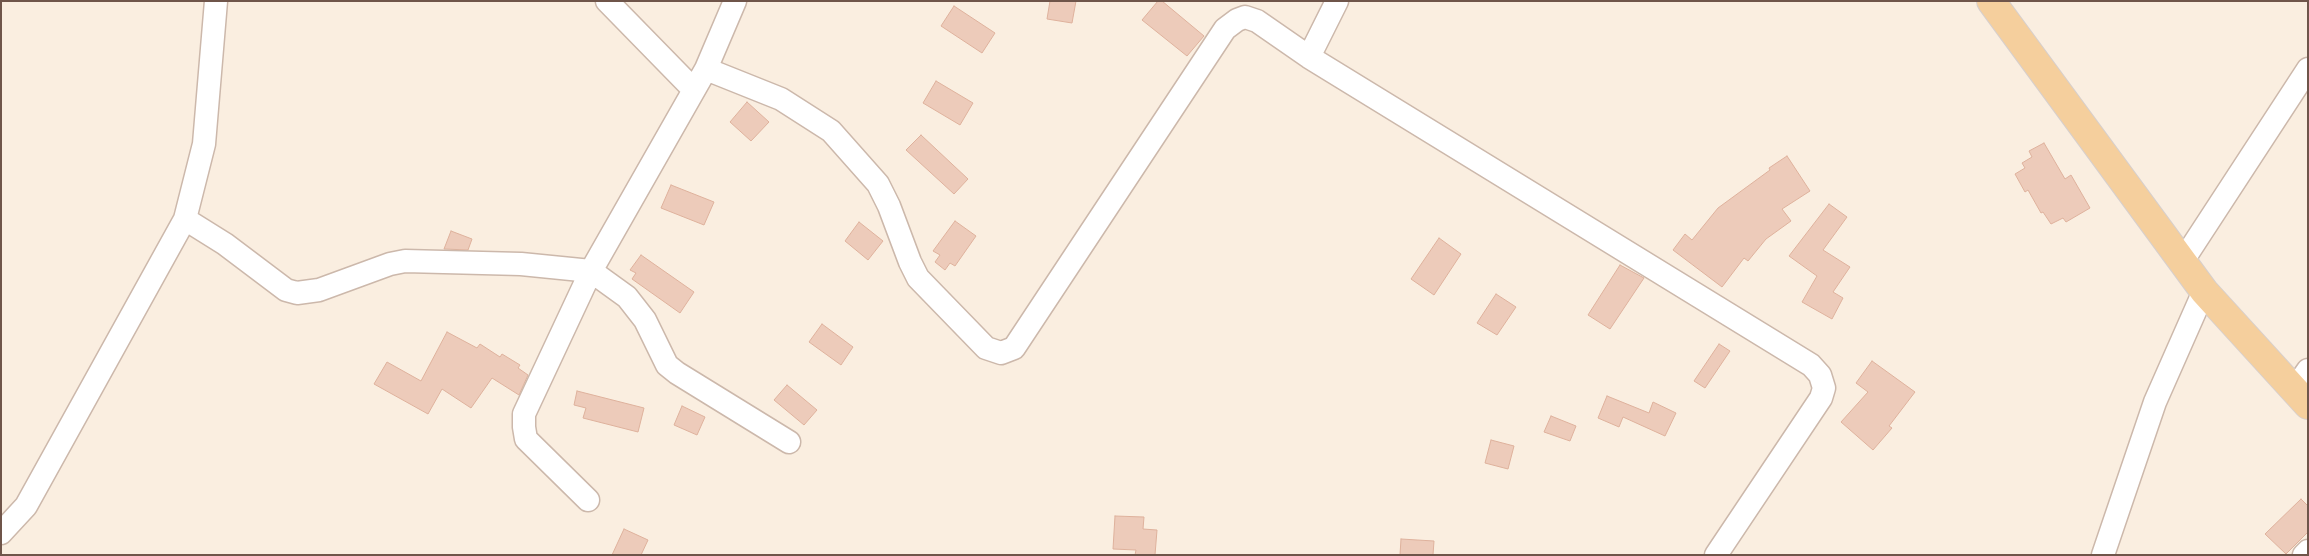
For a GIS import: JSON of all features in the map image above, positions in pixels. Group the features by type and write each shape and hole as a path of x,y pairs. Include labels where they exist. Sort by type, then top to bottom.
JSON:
{"main road":[{"path":"1991,1 2204,291 2303,388"}],"street":[{"path":"1,533 26,506 186,219 204,144 216,1"},
{"path":"607,1 694,90"},
{"path":"588,500 526,439 524,414 590,270 706,69 735,1"},
{"path":"1309,57 1337,1"},
{"path":"706,69 781,99 831,131 878,184 889,206 918,278 986,348 1001,353 1014,348 1225,28 1245,17 1257,21 1309,57 1811,365 1820,375 1824,388 1821,398 1716,555"},
{"path":"2182,262 2308,69"},
{"path":"186,219 225,244 286,290 297,293 319,290 390,264 405,261 521,264 590,270 627,297 646,320 667,365 677,374 789,442"},
{"path":"2103,555 2155,402 2204,291"},
{"path":"2304,555 2308,551"}],"building":[{"path":"1050,1 1076,1 1072,23 1047,19"},
{"path":"1158,1 1162,1 1204,36 1187,56 1142,20"},
{"path":"954,6 995,33 982,53 941,26"},
{"path":"936,81 973,103 960,125 923,103"},
{"path":"747,102 769,122 751,141 730,122"},
{"path":"921,135 968,179 954,194 906,150"},
{"path":"2044,143 2065,179 2071,175 2090,208 2066,222 2063,218 2051,224 2043,212 2041,213 2028,190 2025,192 2015,174 2025,168 2022,163 2032,157 2029,151"},
{"path":"1787,156 1810,191 1782,209 1791,221 1766,239 1748,261 1744,258 1722,287 1673,250 1685,234 1692,240 1718,208"},
{"path":"671,185 714,202 704,225 661,208"},
{"path":"1829,204 1847,217 1823,250 1850,267 1833,292 1843,298 1832,319 1802,302 1817,276 1789,256"},
{"path":"955,221 976,236 955,266 950,263 945,270 935,262 940,255 933,251"},
{"path":"859,222 883,241 868,260 845,241"},
{"path":"451,231 472,239 468,250 444,249"},
{"path":"1439,238 1461,254 1434,295 1411,279"},
{"path":"641,255 694,292 680,313 632,279 636,273 630,270"},
{"path":"1620,265 1644,278 1610,329 1588,315"},
{"path":"1496,294 1516,307 1497,335 1477,323"},
{"path":"822,324 853,347 841,365 809,342"},
{"path":"447,332 477,348 480,344 500,357 502,354 520,365 518,368 528,375 519,395 492,378 471,408 442,389 428,414 374,384 387,362 421,381"},
{"path":"1719,344 1730,351 1705,388 1694,381"},
{"path":"1872,361 1915,392 1889,426 1892,428 1873,450 1841,422 1868,392 1856,383"},
{"path":"787,385 817,410 804,425 774,400"},
{"path":"577,391 644,408 638,432 583,418 586,408 574,405"},
{"path":"1607,396 1649,413 1653,402 1676,413 1665,436 1623,417 1619,427 1598,418"},
{"path":"682,406 705,417 697,435 674,425"},
{"path":"1551,416 1576,426 1570,441 1544,432"},
{"path":"1491,440 1514,446 1508,469 1485,463"},
{"path":"2301,499 2308,506 2308,532 2286,554 2265,534"},
{"path":"1115,516 1144,517 1143,529 1157,530 1155,555 1135,555 1136,550 1113,549"},
{"path":"624,529 648,540 641,555 612,555"},
{"path":"1401,539 1434,541 1433,555 1400,555"}]}
